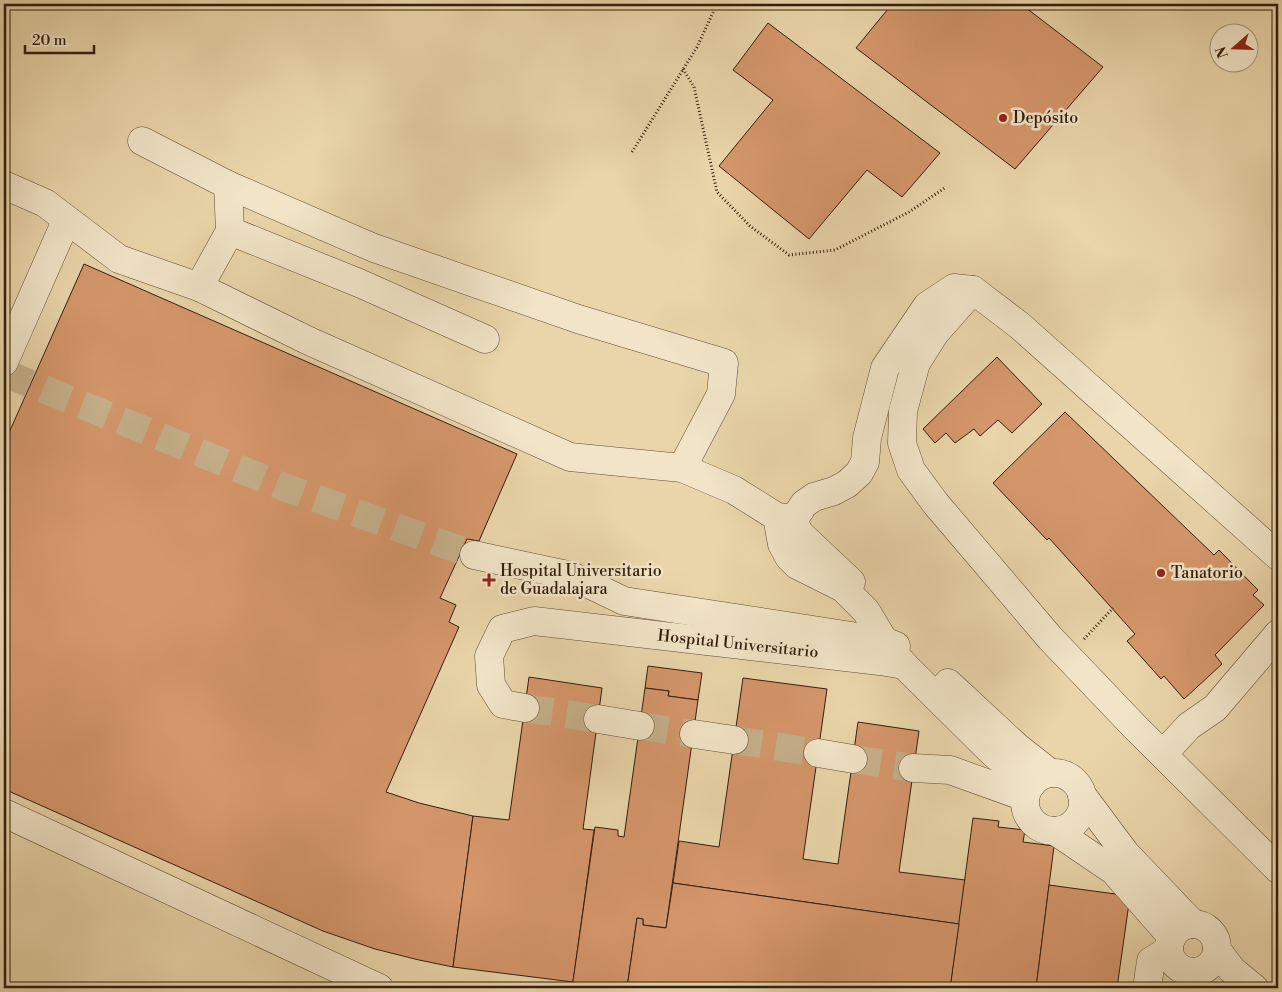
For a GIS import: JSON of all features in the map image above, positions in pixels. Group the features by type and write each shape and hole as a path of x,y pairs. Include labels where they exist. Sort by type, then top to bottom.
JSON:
{"street":[{"path":"142,141 228,185 374,248 578,319 724,363 721,394 682,468"},
{"path":"4,185 45,203 66,221 119,259 199,287 327,349 570,457 682,468 734,490 786,518 798,532 908,638 912,661 969,730 994,754 1035,785"},
{"path":"199,287 230,231 228,185"},
{"path":"4,362 66,221"},
{"path":"230,231 358,283 485,339"},
{"path":"358,283 374,248"},
{"path":"1178,937 1114,871 1055,831 1047,830 1032,821 1028,814 1035,785 1017,747 884,640 866,611 843,588 798,565 789,557 782,544 786,518 814,497 840,487 859,473 865,462 868,438 885,368 927,306 954,288 973,290 1019,325 1278,556"},
{"path":"973,290 935,333 916,363 903,411 902,443 912,470 936,504 1050,638 1278,869"},
{"path":"474,555 572,576 624,601 884,640"},
{"name":"Hospital Universitario","path":"525,708 503,704 490,685 489,656 502,629 534,621 849,656 912,661"},
{"path":"1163,754 1189,726 1215,708 1278,634"},
{"path":"598,719 640,726"},
{"path":"950,770 956,762 969,730"},
{"path":"694,734 734,740"},
{"path":"818,753 853,759"},
{"path":"913,768 950,770 1035,785 1058,773 1073,781 1126,854 1178,937"},
{"path":"1055,831 1071,825 1077,819 1081,812 1082,795"},
{"path":"4,813 383,988"},
{"path":"1147,988 1152,961 1178,937 1208,930 1213,936 1205,969"},
{"path":"1178,937 1171,956 1179,968 1185,971 1205,969 1232,970 1254,988"},
{"path":"1205,969 1228,988"}],"path":[{"path":"632,152 697,47 717,4"},
{"path":"683,69 694,87 717,192 750,226 789,255 835,250 909,212 946,187"}],"building":[{"name":"Depósito","path":"892,4 1021,4 1103,67 1015,169 856,48"},
{"path":"768,23 940,153 902,197 867,170 809,239 719,166 773,100 733,70"},
{"path":"84,264 517,454 479,541 467,539 440,598 456,605 449,622 459,627 386,792 419,803 473,816 453,967 375,949 323,931 4,789 4,444"},
{"path":"997,357 1042,404 1012,433 998,420 980,436 974,429 955,443 946,433 935,443 923,429"},
{"name":"Tanatorio","path":"1065,412 1214,555 1219,550 1258,590 1253,595 1264,605 1215,655 1222,664 1184,699 1164,676 1161,679 1127,641 1135,634 1049,538 1047,540 993,483"},
{"path":"648,666 702,673 698,700 668,696 669,691 645,688"},
{"path":"529,677 602,688 583,829 594,830 573,982 453,967 473,816 509,820"},
{"path":"743,678 827,689 803,859 838,864 858,722 919,731 899,872 965,880 959,924 673,883 679,841 719,847"},
{"path":"645,688 669,691 668,696 698,700 666,928 643,925 643,919 637,918 627,988 572,988 595,827 618,830 618,836 624,837"},
{"path":"973,818 999,821 998,827 1025,830 1023,842 1054,846 1036,988 950,988"},
{"path":"673,883 959,924 950,988 627,988 637,918 643,919 643,925 666,928"},
{"path":"1049,885 1130,896 1117,988 1036,988"}],"tunnel":[{"path":"4,373 284,487 474,555"},
{"path":"525,708 598,719"},
{"path":"640,726 694,734"},
{"path":"734,740 818,753"},
{"path":"853,759 913,768"}],"place":[{"name":"Depósito","path":"1003,118"},
{"name":"Tanatorio","path":"1161,573"},
{"name":"Hospital Universitario de Guadalajara","path":"489,580"}]}
